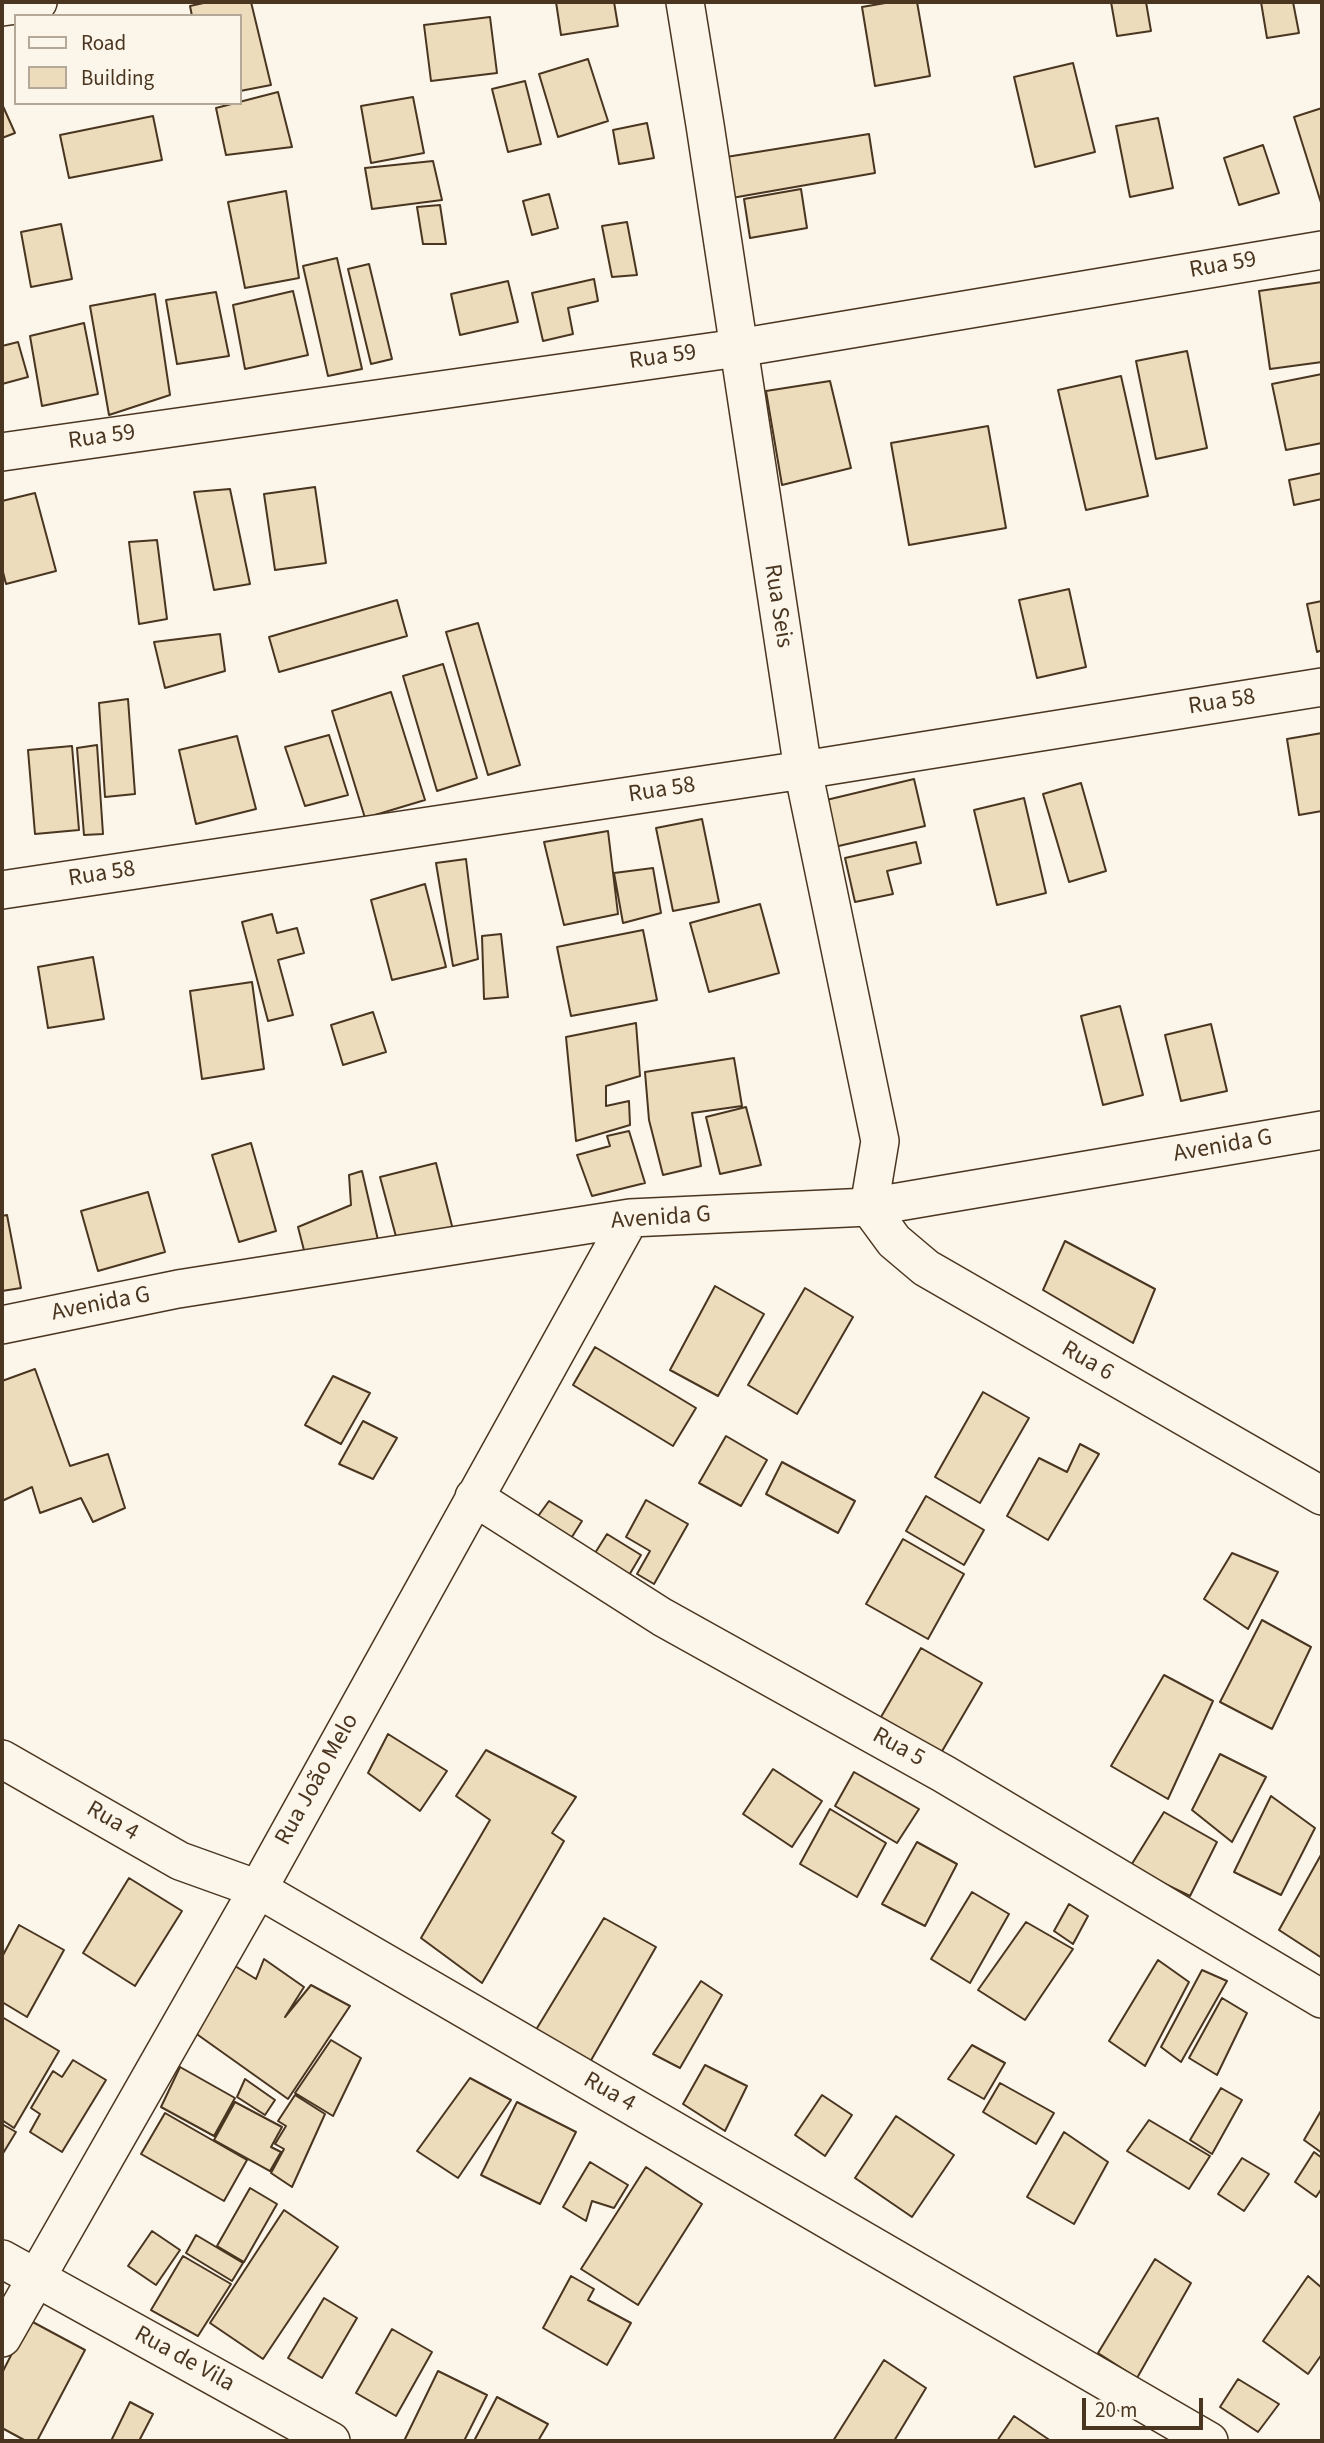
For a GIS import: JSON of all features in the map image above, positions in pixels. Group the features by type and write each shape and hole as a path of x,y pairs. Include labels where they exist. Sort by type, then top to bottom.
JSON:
{"street":[{"path":"2,7 38,2"},
{"name":"Rua Seis","path":"685,2 803,770 880,1141 869,1207"},
{"name":"Rua 59","path":"2,452 738,348 1322,250"},
{"name":"Rua 58","path":"2,890 803,770 1322,687"},
{"name":"Avenida G","path":"2,1325 178,1289 630,1218 869,1207 1322,1130"},
{"name":"Rua 6","path":"869,1207 894,1241 926,1268 1322,1496"},
{"name":"Rua João Melo","path":"2,2338 258,1889 630,1218"},
{"name":"Rua 5","path":"474,1497 662,1617 944,1774 1322,1998"},
{"name":"Rua 4","path":"2,1759 180,1861 258,1889 1209,2441"},
{"name":"Rua de Vila","path":"2,2259 331,2441"}],"building":[{"path":"208,2 251,2 271,85 242,91 242,14 192,14 190,6"},
{"path":"556,2 614,2 618,26 561,35"},
{"path":"891,2 917,2 930,76 875,86 862,7"},
{"path":"1111,2 1146,2 1151,31 1117,36"},
{"path":"1261,2 1293,2 1299,33 1267,38"},
{"path":"490,17 497,73 431,81 424,25"},
{"path":"588,59 608,121 558,137 539,74"},
{"path":"1073,63 1095,152 1035,167 1014,77"},
{"path":"525,81 541,144 508,152 492,89"},
{"path":"278,92 292,147 226,155 216,108 242,105 242,101"},
{"path":"413,97 424,153 371,163 361,106"},
{"path":"2,104 15,133 2,138"},
{"path":"1322,108 1322,206 1294,117"},
{"path":"153,116 162,160 69,178 60,135"},
{"path":"1158,118 1173,188 1130,197 1116,126"},
{"path":"647,123 654,158 619,164 613,130"},
{"path":"869,134 875,173 726,199 720,158"},
{"path":"1263,145 1279,193 1239,205 1224,158"},
{"path":"433,161 442,200 372,209 365,168"},
{"path":"801,189 807,228 750,238 744,199"},
{"path":"286,191 299,278 245,288 228,202"},
{"path":"549,194 558,228 532,235 523,201"},
{"path":"440,205 446,244 423,244 417,207"},
{"path":"627,222 637,275 612,277 602,226"},
{"path":"61,224 72,279 31,287 21,232"},
{"path":"337,258 362,369 328,376 303,266"},
{"path":"369,264 392,359 371,364 348,269"},
{"path":"594,279 598,301 568,308 573,334 543,341 532,293"},
{"path":"508,281 518,322 460,335 451,294"},
{"path":"1322,282 1322,362 1270,369 1259,291"},
{"path":"293,291 308,355 245,369 233,305"},
{"path":"216,292 229,356 177,364 166,300"},
{"path":"155,294 170,395 109,415 90,306"},
{"path":"84,323 98,394 42,406 30,336"},
{"path":"18,342 28,377 2,384 2,346"},
{"path":"1187,351 1207,448 1156,459 1136,361"},
{"path":"1322,374 1322,443 1286,450 1272,384"},
{"path":"1121,376 1148,496 1086,510 1058,390"},
{"path":"830,381 851,468 782,485 766,391"},
{"path":"988,426 1006,528 909,545 891,443"},
{"path":"1322,473 1322,499 1294,505 1289,480"},
{"path":"315,487 326,563 275,570 264,494"},
{"path":"230,489 250,584 214,590 194,492"},
{"path":"35,493 56,571 6,584 2,568 2,501"},
{"path":"157,540 167,619 139,624 129,542"},
{"path":"1069,589 1086,667 1037,678 1019,600"},
{"path":"397,600 407,636 279,672 269,637"},
{"path":"1322,601 1322,650 1317,652 1307,604"},
{"path":"478,623 520,765 488,775 446,632"},
{"path":"220,634 225,671 165,688 154,642"},
{"path":"443,664 477,778 437,791 403,676"},
{"path":"391,692 425,800 365,818 332,711"},
{"path":"128,699 135,794 105,797 99,703"},
{"path":"1322,733 1322,811 1299,815 1287,739"},
{"path":"329,735 348,795 305,806 285,747"},
{"path":"237,736 256,809 196,824 179,750"},
{"path":"97,745 103,834 84,835 77,748"},
{"path":"72,746 79,830 35,834 28,750"},
{"path":"914,779 925,826 830,848 818,802"},
{"path":"1081,783 1106,871 1069,882 1043,794"},
{"path":"1024,798 1046,893 997,905 974,810"},
{"path":"702,819 719,902 673,911 656,828"},
{"path":"608,831 618,914 564,925 544,842"},
{"path":"916,842 921,863 887,871 893,894 855,902 845,858"},
{"path":"466,859 478,959 453,966 436,863"},
{"path":"653,868 661,913 623,923 614,873"},
{"path":"425,884 446,967 392,980 371,900"},
{"path":"760,904 779,973 709,992 690,923"},
{"path":"272,914 277,933 297,928 304,953 278,960 293,1015 268,1021 242,922"},
{"path":"643,930 657,1000 571,1016 557,947"},
{"path":"501,934 508,997 484,999 482,936"},
{"path":"93,957 104,1019 48,1028 38,967"},
{"path":"252,982 264,1069 202,1079 190,991"},
{"path":"1120,1006 1143,1095 1103,1105 1081,1016"},
{"path":"373,1012 386,1052 343,1065 331,1025"},
{"path":"636,1023 640,1076 606,1086 606,1106 629,1101 630,1125 576,1141 566,1037"},
{"path":"1211,1024 1227,1091 1181,1101 1165,1035"},
{"path":"734,1058 742,1106 692,1113 701,1166 663,1175 649,1120 645,1072"},
{"path":"746,1107 761,1165 720,1174 706,1117"},
{"path":"629,1131 645,1183 592,1196 577,1155 610,1146 607,1136"},
{"path":"251,1143 276,1231 239,1242 212,1155"},
{"path":"436,1163 453,1230 398,1244 380,1177"},
{"path":"362,1171 378,1240 306,1258 298,1227 351,1205 349,1175"},
{"path":"148,1192 165,1252 98,1271 81,1211"},
{"path":"7,1215 21,1288 2,1291 2,1216"},
{"path":"1065,1241 1155,1289 1133,1343 1043,1290"},
{"path":"715,1286 764,1314 718,1396 670,1370"},
{"path":"805,1288 853,1317 797,1414 748,1385"},
{"path":"595,1347 696,1408 673,1446 573,1385"},
{"path":"35,1369 70,1466 108,1454 125,1508 93,1522 81,1498 40,1513 32,1487 2,1501 2,1381"},
{"path":"333,1376 370,1393 341,1444 305,1425"},
{"path":"983,1392 1029,1418 980,1503 935,1477"},
{"path":"363,1421 397,1438 373,1479 339,1464"},
{"path":"726,1436 767,1460 741,1506 699,1483"},
{"path":"1080,1444 1099,1454 1048,1540 1007,1516 1039,1458 1067,1472"},
{"path":"782,1462 855,1501 838,1533 766,1494"},
{"path":"926,1496 984,1530 964,1565 906,1531"},
{"path":"646,1500 688,1524 654,1584 637,1574 650,1551 626,1537"},
{"path":"549,1501 582,1521 570,1540 536,1519"},
{"path":"607,1534 641,1555 625,1582 590,1561"},
{"path":"903,1539 964,1574 928,1639 866,1604"},
{"path":"1232,1553 1278,1572 1248,1629 1204,1599"},
{"path":"1262,1620 1311,1647 1272,1729 1220,1702"},
{"path":"921,1648 982,1683 941,1753 881,1717"},
{"path":"1164,1675 1213,1701 1168,1799 1111,1766"},
{"path":"388,1734 447,1771 420,1811 368,1773"},
{"path":"486,1750 576,1797 552,1833 564,1841 482,1983 421,1938 490,1820 456,1796"},
{"path":"1220,1754 1266,1777 1232,1842 1192,1810"},
{"path":"773,1769 822,1801 792,1847 743,1814"},
{"path":"854,1772 919,1809 897,1843 835,1806"},
{"path":"1271,1796 1315,1828 1281,1895 1234,1872"},
{"path":"830,1809 886,1843 857,1897 800,1864"},
{"path":"1164,1812 1217,1842 1190,1896 1130,1867"},
{"path":"917,1842 957,1864 925,1926 882,1904"},
{"path":"1322,1853 1322,1958 1279,1930"},
{"path":"129,1878 182,1911 135,1986 83,1953"},
{"path":"972,1892 1009,1914 970,1983 931,1959"},
{"path":"1069,1904 1088,1916 1073,1944 1054,1931"},
{"path":"604,1918 656,1947 586,2069 531,2038"},
{"path":"1026,1922 1073,1949 1025,2020 978,1990"},
{"path":"19,1925 64,1950 27,2017 2,2002 2,1957"},
{"path":"264,1959 304,1987 285,2017 311,1985 350,2006 288,2099 191,2030 235,1966 256,1979"},
{"path":"1158,1960 1189,1982 1145,2066 1109,2041"},
{"path":"1202,1970 1227,1981 1181,2062 1161,2047"},
{"path":"701,1981 722,1995 680,2068 653,2054"},
{"path":"1222,1998 1247,2013 1217,2075 1189,2058"},
{"path":"2,2017 59,2051 14,2128 2,2120"},
{"path":"331,2040 361,2058 333,2116 295,2093"},
{"path":"972,2045 1005,2063 984,2099 948,2079"},
{"path":"73,2060 106,2080 62,2152 30,2132 40,2114 31,2108 53,2071 62,2077"},
{"path":"705,2065 747,2086 725,2131 683,2104"},
{"path":"180,2067 235,2098 214,2136 161,2107"},
{"path":"470,2078 511,2100 458,2178 417,2151"},
{"path":"245,2079 275,2100 265,2115 237,2097"},
{"path":"1000,2083 1054,2113 1036,2144 983,2112"},
{"path":"1221,2088 1242,2100 1212,2154 1190,2140"},
{"path":"295,2095 325,2114 292,2187 271,2173 284,2149 275,2144 286,2126 278,2121"},
{"path":"822,2095 852,2115 825,2156 795,2135"},
{"path":"235,2102 282,2127 271,2147 281,2152 270,2171 214,2140"},
{"path":"517,2102 576,2132 540,2204 481,2175"},
{"path":"1322,2109 1322,2153 1304,2140"},
{"path":"165,2113 247,2160 224,2201 141,2154"},
{"path":"896,2116 954,2155 912,2217 855,2178"},
{"path":"1149,2120 1210,2156 1189,2189 1127,2151"},
{"path":"2,2124 16,2132 2,2155"},
{"path":"1064,2132 1108,2162 1074,2224 1027,2197"},
{"path":"1314,2152 1322,2158 1322,2188 1316,2197 1295,2182"},
{"path":"1242,2158 1269,2174 1244,2211 1218,2194"},
{"path":"590,2162 628,2185 614,2208 592,2201 586,2221 563,2207"},
{"path":"646,2167 702,2204 638,2305 581,2269"},
{"path":"250,2188 277,2204 244,2262 217,2246"},
{"path":"284,2210 338,2247 263,2359 210,2323"},
{"path":"152,2231 180,2250 156,2285 128,2266"},
{"path":"196,2235 243,2263 232,2281 186,2253"},
{"path":"183,2256 231,2284 198,2336 151,2310"},
{"path":"1155,2259 1191,2283 1137,2378 1098,2353"},
{"path":"571,2276 594,2289 588,2300 631,2323 607,2365 543,2328"},
{"path":"1308,2276 1322,2288 1322,2354 1308,2374 1263,2341"},
{"path":"324,2298 357,2318 322,2378 288,2358"},
{"path":"29,2320 85,2350 37,2441 26,2441 2,2428 2,2373"},
{"path":"392,2329 432,2352 396,2416 356,2393"},
{"path":"884,2360 926,2388 894,2441 833,2441"},
{"path":"438,2371 487,2395 464,2441 404,2441"},
{"path":"1238,2379 1279,2404 1258,2432 1220,2407"},
{"path":"497,2397 548,2424 538,2441 474,2441"},
{"path":"130,2402 153,2414 139,2441 111,2441"},
{"path":"1014,2416 1051,2441 997,2441"}]}
